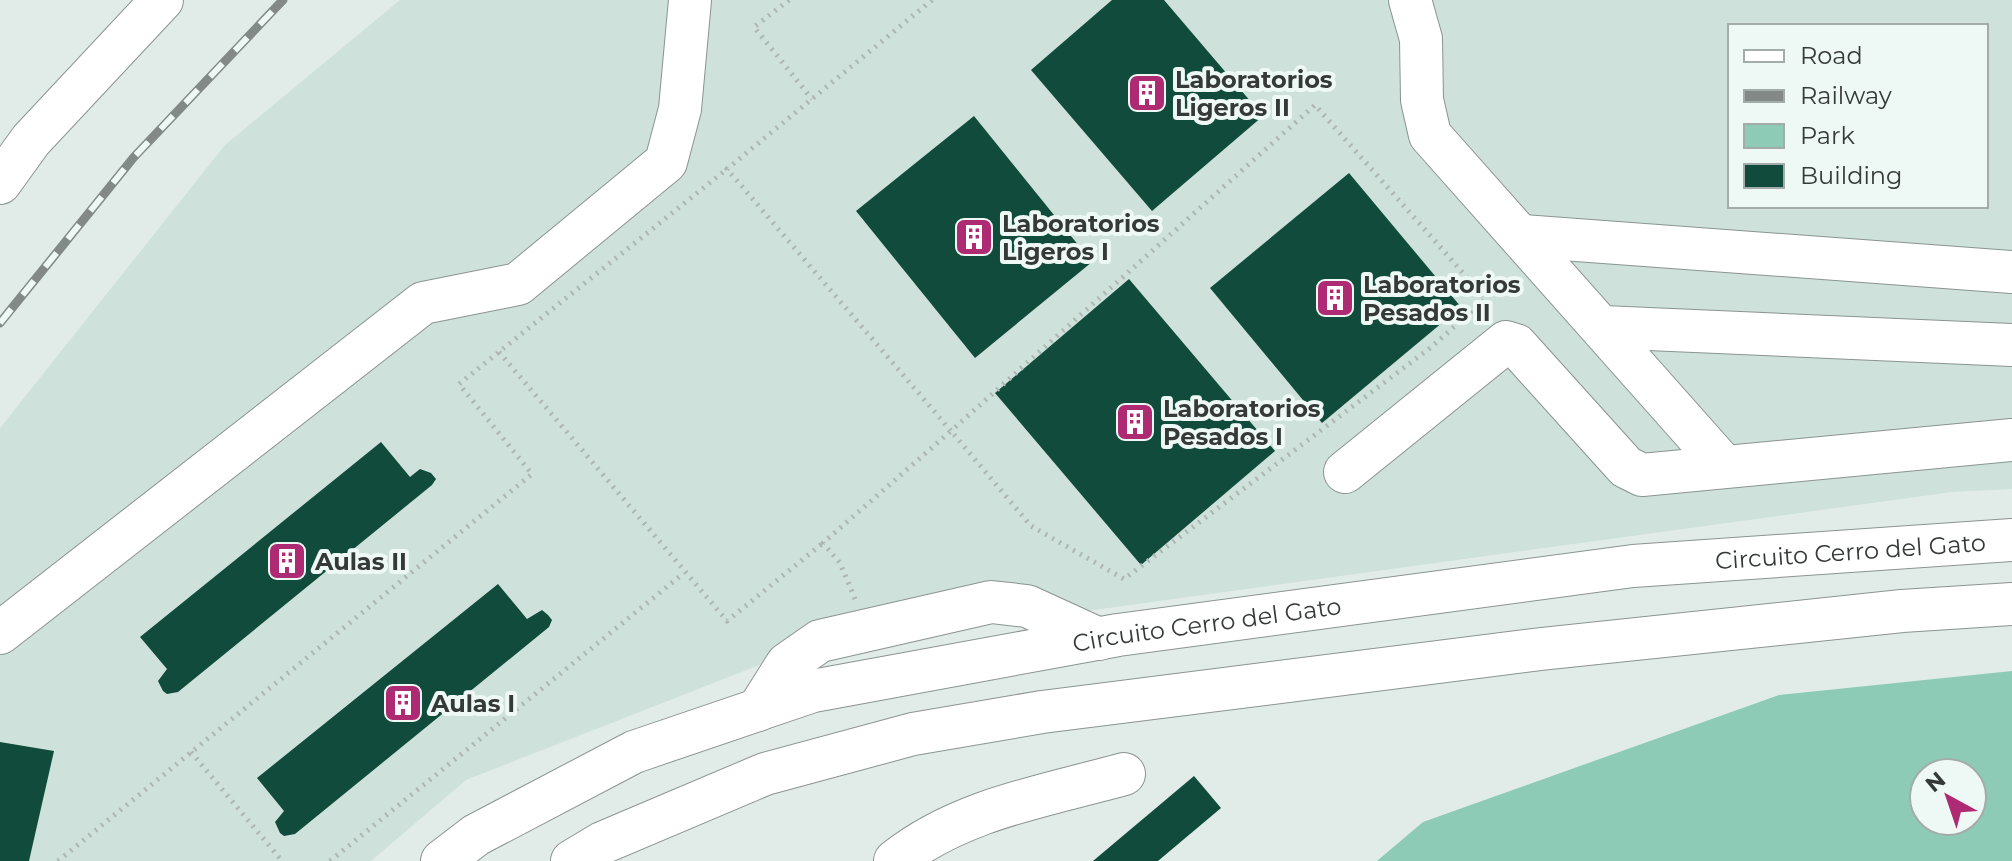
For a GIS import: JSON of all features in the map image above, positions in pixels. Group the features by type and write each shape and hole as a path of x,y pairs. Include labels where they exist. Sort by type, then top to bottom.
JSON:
{"street":[{"path":"0,183 31,140 162,0"},
{"path":"0,633 423,303 518,284 666,162 680,109 690,0"},
{"path":"1410,0 1421,39 1422,100 1430,135 1723,465"},
{"path":"1522,236 2012,272"},
{"path":"1603,327 2012,345"},
{"path":"1345,472 1506,342 1516,345 1626,467 1642,475 2012,440"},
{"name":"Circuito Cerro del Gato","path":"442,861 476,835 634,752 813,691 1099,639 1633,566 2012,540"},
{"path":"758,710 787,664 820,641 991,602 1027,606 1099,639"},
{"path":"572,861 602,843 765,774 913,734 1042,712 1541,649 1902,611 2012,604"},
{"path":"895,861 916,844 959,820 1124,774"}],"path":[{"path":"789,0 754,27 812,99"},
{"path":"58,861 532,474 459,384 932,0"},
{"path":"499,352 727,621 823,543 951,431 1315,105 1486,299 1430,348 1124,579 1031,526 951,431 727,169"},
{"path":"823,543 840,563"},
{"path":"330,861 684,573"},
{"path":"191,752 282,861"}],"shaded area":[{"path":"400,0 2012,0 2012,489 1952,492 795,651 466,780 371,861 0,861 0,428 225,145"}],"green space":[{"path":"2012,671 2012,861 1377,861 1423,822 1779,695"}],"building":[{"name":"Laboratorios Ligeros II","path":"1112,0 1164,0 1263,116 1152,211 1031,70"},
{"name":"Laboratorios Ligeros I","path":"974,116 1092,262 975,358 856,211"},
{"name":"Laboratorios Pesados II","path":"1349,173 1461,307 1322,423 1210,288"},
{"name":"Laboratorios Pesados I","path":"1129,279 1275,451 1141,565 995,393"},
{"name":"Aulas II","path":"381,442 410,477 420,469 431,473 436,479 432,485 178,692 167,694 163,691 158,681 167,669 140,637"},
{"name":"Aulas I","path":"498,584 527,619 542,610 548,615 552,620 549,627 295,834 284,836 280,833 275,822 284,811 257,778"},
{"path":"0,742 54,751 29,861 0,861"},
{"path":"1194,776 1221,808 1158,861 1093,861"}],"railway":[{"path":"0,323 134,157 283,0"}],"place":[{"name":"Laboratorios Ligeros II","path":"1147,93"},
{"name":"Laboratorios Ligeros I","path":"974,237"},
{"name":"Laboratorios Pesados II","path":"1335,298"},
{"name":"Laboratorios Pesados I","path":"1135,422"},
{"name":"Aulas II","path":"287,561"},
{"name":"Aulas I","path":"403,703"}]}
